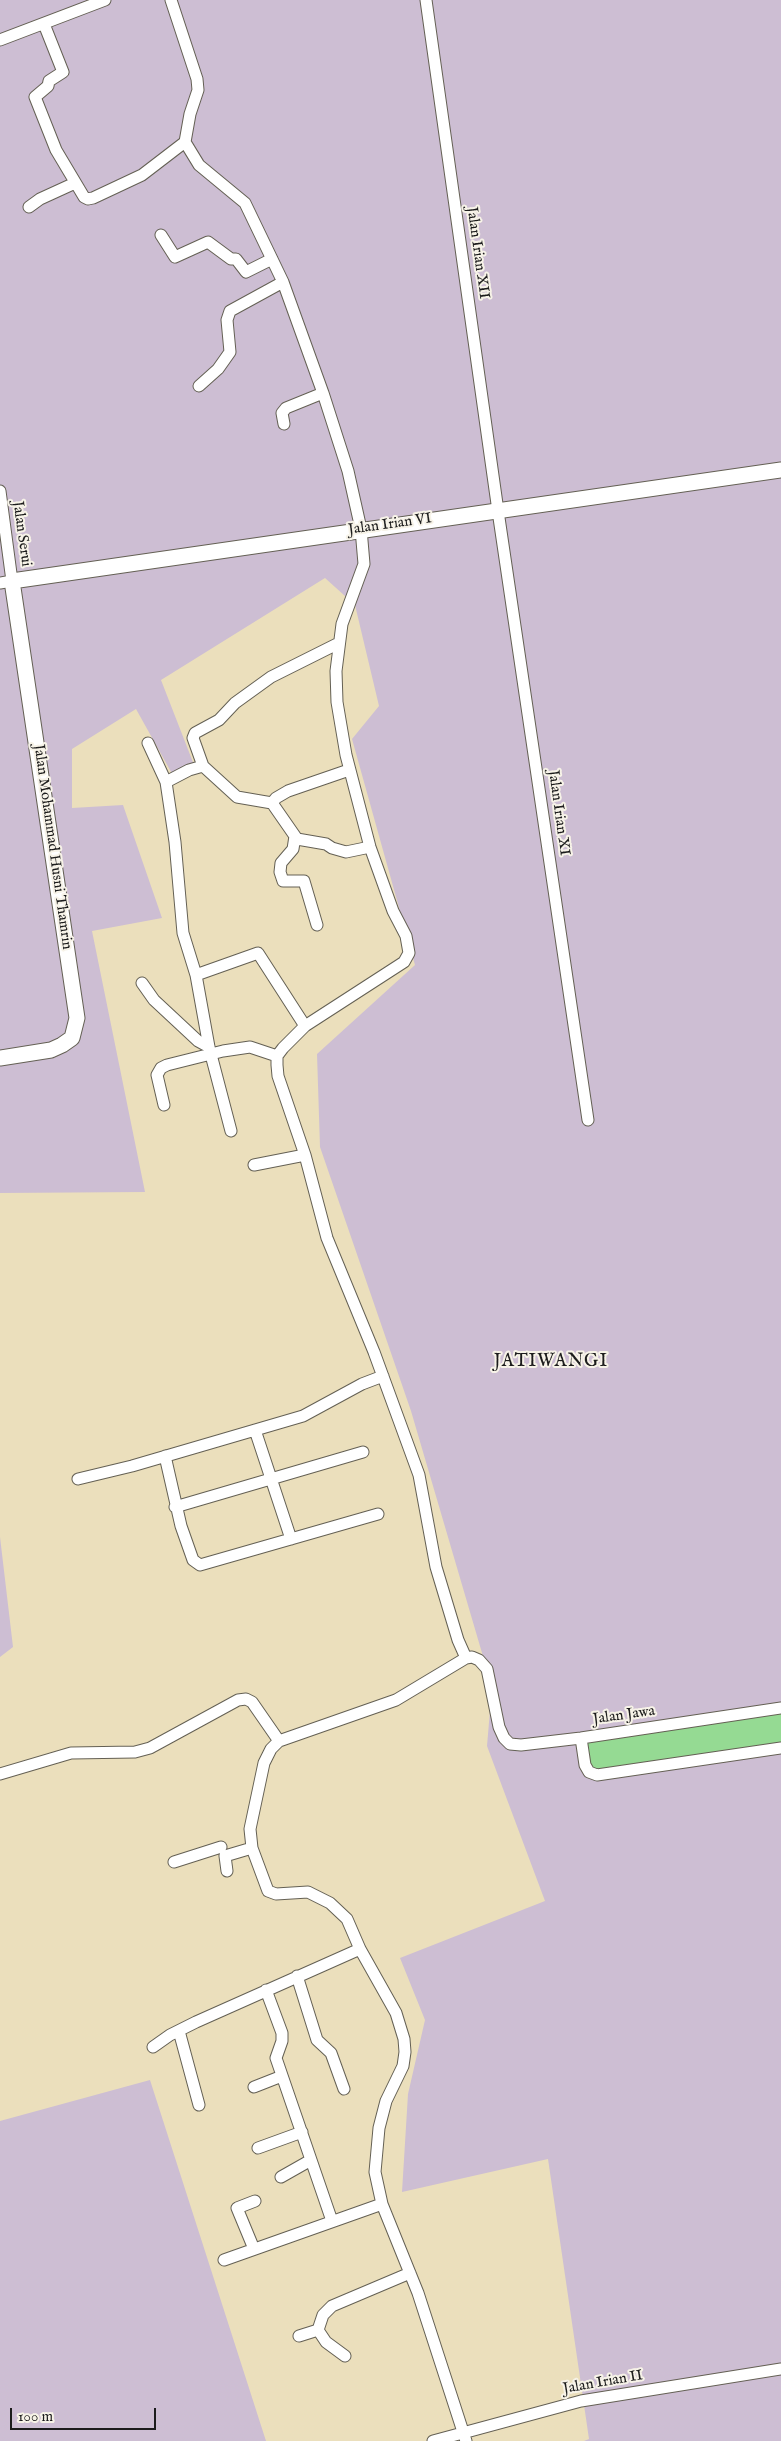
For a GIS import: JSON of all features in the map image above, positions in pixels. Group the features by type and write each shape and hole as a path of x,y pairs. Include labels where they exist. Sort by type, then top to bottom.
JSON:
{"street":[{"path":"0,40 105,0"},
{"path":"171,0 197,79 198,90 190,114 186,142 199,165 245,203 283,282 323,393 348,471 361,529 364,564 359,581 349,601 339,643 336,671 337,702 350,770 370,847 393,911 406,936 409,953 404,962 305,1026 277,1056 278,1076 305,1155 327,1238 383,1376 419,1475 436,1566 466,1658"},
{"name":"Jalan Irian XII","path":"426,0 498,511"},
{"path":"44,24 63,72 49,80 48,86 35,97 56,150 84,197 90,199 142,175 186,142"},
{"path":"29,207 40,199 75,183"},
{"path":"161,235 175,257 208,242 230,258 236,259 246,272 272,259"},
{"path":"199,386 218,369 230,352 228,314 238,305 283,282"},
{"path":"284,424 282,413 286,408 323,393"},
{"name":"Jalan Irian VI","path":"6,582 361,529 781,470"},
{"name":"Jalan Serui","path":"0,491 6,582"},
{"name":"Jalan Irian XI","path":"498,511 588,1120"},
{"name":"Jalan Mohammad Husni Thamrin","path":"0,1058 51,1050 62,1045 72,1038 77,1018 6,582"},
{"path":"339,643 271,677 235,703 219,720 195,733 193,738 203,766 237,798 272,803 295,836 301,840 326,844 346,852 370,847"},
{"path":"148,743 166,782 175,842 183,933 196,974 210,1050 231,1132"},
{"path":"166,782 189,770 203,766"},
{"path":"272,803 276,798 288,791 350,770"},
{"path":"295,836 294,849 281,863 280,872 283,881 304,881 317,925"},
{"path":"196,974 258,953 305,1026"},
{"path":"142,983 154,1000 210,1050"},
{"path":"164,1105 157,1075 158,1071 167,1065 210,1050 250,1047 277,1056"},
{"path":"254,1165 305,1155"},
{"path":"78,1479 303,1416 362,1384 383,1376"},
{"path":"255,1430 291,1539"},
{"path":"175,1506 363,1452"},
{"path":"165,1456 175,1506 193,1560 200,1565 378,1514"},
{"path":"465,2438 410,2273 382,2204 376,2172 375,2153 386,2102 403,2066 404,2039 396,2012 360,1949 347,1918 330,1903 308,1892 276,1894 268,1891 252,1848 250,1829 264,1763 271,1749 279,1741 396,1700 466,1658 472,1657 479,1660 486,1669 499,1727 504,1738 510,1744 521,1745 580,1738"},
{"path":"0,1774 70,1753 135,1752 150,1748 238,1700 246,1699 252,1702 279,1741"},
{"name":"Jalan Jawa","path":"781,1708 580,1738 585,1765 589,1772 597,1775 781,1748"},
{"path":"174,1862 221,1848 252,1848"},
{"path":"221,1848 227,1871"},
{"path":"153,2047 179,2031 360,1949"},
{"path":"297,1976 317,2040 331,2053 344,2089"},
{"path":"266,1990 282,2033 282,2041 276,2058 332,2221"},
{"path":"179,2031 199,2105"},
{"path":"254,2087 282,2076"},
{"path":"258,2148 302,2132"},
{"path":"281,2177 311,2160"},
{"path":"254,2202 237,2208 254,2249"},
{"path":"224,2260 382,2204"},
{"path":"318,2330 323,2315 332,2306 410,2273"},
{"path":"299,2336 318,2330"},
{"path":"318,2330 326,2342 345,2356"},
{"name":"Jalan Irian II","path":"433,2441 465,2438 581,2401 781,2369"}],"shaded area":[{"path":"0,0 781,0 781,2441 584,2441 589,2439 548,2159 402,2192 408,2094 425,2020 400,1958 545,1901 487,1746 492,1687 411,1411 320,1147 317,1054 415,965 352,739 379,706 355,605 325,578 161,680 196,770 175,779 136,709 72,749 72,808 123,805 162,918 92,931 145,1192 0,1193"},
{"path":"0,1537 13,1647 0,1657"},
{"path":"150,2080 266,2441 0,2441 0,2121"}],"green space":[{"path":"781,1708 781,1748 589,1772 581,1738"}],"district":[{"name":"JATIWANGI","path":"551,1362"}]}
